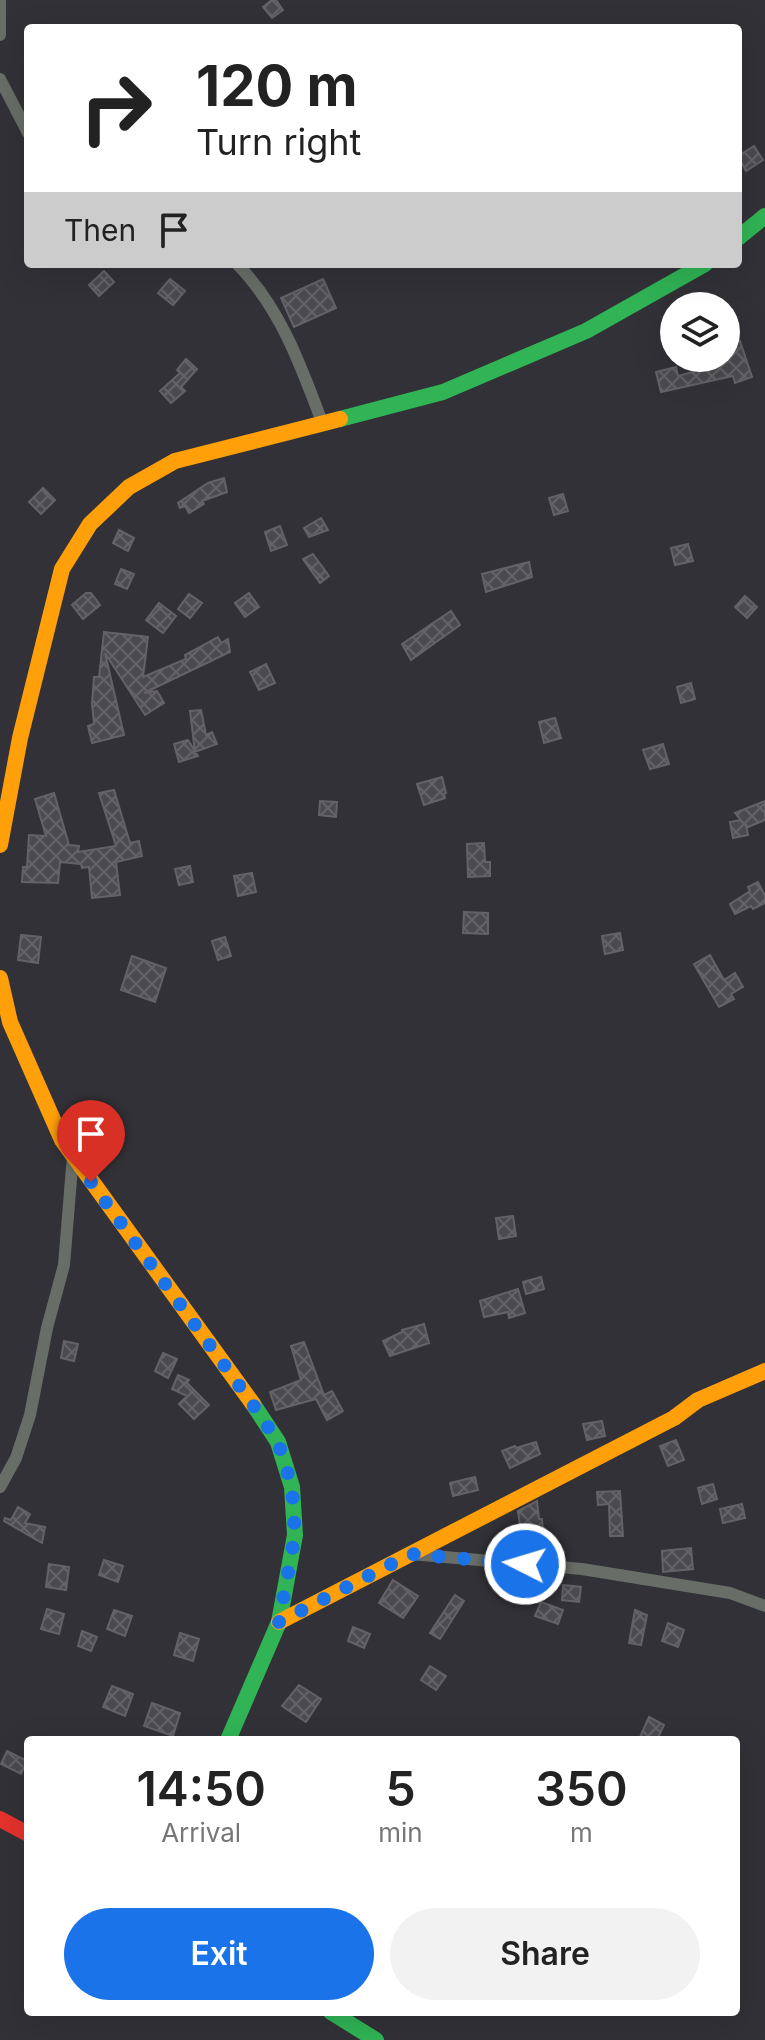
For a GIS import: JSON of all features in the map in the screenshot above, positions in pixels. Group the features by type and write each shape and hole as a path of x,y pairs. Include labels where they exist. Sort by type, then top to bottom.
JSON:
{"main road":[{"path":"742,235 765,216"},
{"path":"0,845 20,738 62,569 90,524 129,487 175,461 443,392 586,331 698,268"},
{"path":"0,978 10,1022 62,1140 278,1442 292,1487 295,1535 279,1622 230,1736"},
{"path":"279,1622 674,1418 698,1400 765,1371"},
{"path":"0,1819 24,1832"},
{"path":"337,2016 376,2040"}],"street":[{"path":"0,1 0,35"},
{"path":"0,79 24,125"},
{"path":"241,268 253,280 294,348 322,422"},
{"path":"0,1487 16,1458 30,1415 47,1328 64,1265 73,1155"},
{"path":"411,1554 582,1569 730,1593 765,1606"}],"building":[{"path":"276,0 283,10 272,18 263,7"},
{"path":"754,146 763,160 746,171 742,154"},
{"path":"104,271 114,282 99,296 89,285"},
{"path":"170,279 185,291 173,305 158,293"},
{"path":"323,279 336,308 294,327 281,298"},
{"path":"740,341 752,377 735,383 733,376 661,392 656,372 677,372 678,376 693,372 740,372"},
{"path":"186,359 197,369 181,387 185,391 171,403 160,391 180,373 177,370"},
{"path":"224,478 227,492 202,501 204,504 189,513 185,506 180,508 178,503 208,483"},
{"path":"43,488 55,500 41,514 29,502"},
{"path":"563,494 568,511 554,515 549,498"},
{"path":"321,518 328,530 309,537 304,528"},
{"path":"280,526 287,545 271,551 265,532"},
{"path":"119,530 134,538 128,551 113,543"},
{"path":"688,544 693,561 675,565 671,548"},
{"path":"313,554 329,576 320,583 303,559"},
{"path":"529,562 532,577 486,592 482,574"},
{"path":"121,569 134,574 127,589 115,584"},
{"path":"86,593 91,593 100,605 83,619 72,605"},
{"path":"249,593 259,607 245,617 235,603"},
{"path":"189,594 202,603 190,618 178,609"},
{"path":"745,596 757,607 747,618 735,607"},
{"path":"159,603 176,616 163,633 146,620"},
{"path":"451,611 460,625 411,660 402,644"},
{"path":"104,632 148,637 143,677 186,659 185,655 218,637 221,643 228,639 230,652 144,693 157,691 164,703 145,715 105,653 124,735 92,743 88,726 94,724 94,677 99,677"},
{"path":"266,664 275,683 259,690 250,672"},
{"path":"691,683 695,699 681,703 677,687"},
{"path":"201,710 206,735 212,732 217,744 195,752 190,711"},
{"path":"555,718 561,738 544,743 539,722"},
{"path":"188,740 198,756 179,762 174,744"},
{"path":"663,744 669,764 650,769 643,750"},
{"path":"442,777 445,798 424,805 417,784"},
{"path":"114,790 130,843 139,841 142,856 116,862 120,895 92,898 89,867 82,868 81,864 60,862 58,883 22,882 23,867 27,867 29,835 46,836 35,799 54,793 69,845 79,846 78,852 116,846 99,793"},
{"path":"320,801 337,802 336,817 319,815"},
{"path":"765,801 765,820 748,827 746,825 748,835 733,838 730,822 741,820 735,813"},
{"path":"484,843 485,862 490,862 490,876 468,877 467,844"},
{"path":"190,866 193,882 179,885 175,869"},
{"path":"252,873 256,892 238,896 234,876"},
{"path":"758,882 765,903 735,914 730,904"},
{"path":"464,912 488,913 488,934 463,933"},
{"path":"620,933 623,950 605,954 602,936"},
{"path":"21,935 41,937 38,963 18,960"},
{"path":"225,937 231,956 218,960 212,941"},
{"path":"710,955 724,980 735,973 743,987 731,994 734,999 719,1007 694,964"},
{"path":"132,956 166,968 155,1002 121,990"},
{"path":"513,1216 516,1236 499,1239 496,1218"},
{"path":"541,1277 544,1289 526,1294 523,1282"},
{"path":"518,1289 525,1313 509,1318 508,1312 484,1317 480,1301"},
{"path":"424,1324 429,1343 390,1356 383,1341 402,1330"},
{"path":"64,1341 78,1344 74,1361 61,1358"},
{"path":"304,1342 324,1395 332,1391 343,1411 327,1420 316,1399 276,1410 270,1392 301,1380 291,1346"},
{"path":"163,1353 177,1359 168,1378 155,1371"},
{"path":"178,1375 189,1380 187,1383 209,1405 194,1419 179,1404 187,1396 172,1389"},
{"path":"602,1421 605,1436 587,1440 583,1424"},
{"path":"676,1440 684,1460 668,1466 660,1446"},
{"path":"536,1442 540,1454 510,1468 502,1451"},
{"path":"475,1477 478,1490 453,1496 450,1483"},
{"path":"713,1484 717,1499 702,1504 698,1488"},
{"path":"620,1491 623,1536 610,1536 609,1504 598,1505 597,1492"},
{"path":"537,1501 544,1540 522,1541 518,1511"},
{"path":"742,1504 745,1518 723,1523 720,1509"},
{"path":"18,1507 30,1514 25,1523 45,1527 42,1543 4,1521 5,1518 11,1520"},
{"path":"691,1548 693,1569 663,1572 662,1551"},
{"path":"104,1560 123,1566 118,1582 99,1575"},
{"path":"49,1564 69,1567 66,1590 46,1587"},
{"path":"393,1580 418,1596 403,1618 379,1603"},
{"path":"529,1580 531,1596 514,1599 512,1582"},
{"path":"563,1585 581,1587 579,1602 562,1600"},
{"path":"455,1595 464,1601 440,1639 430,1633"},
{"path":"541,1602 563,1610 558,1624 535,1616"},
{"path":"47,1609 64,1614 59,1634 41,1629"},
{"path":"114,1610 132,1616 125,1636 107,1629"},
{"path":"635,1610 647,1615 641,1645 629,1643"},
{"path":"668,1623 684,1630 678,1647 662,1641"},
{"path":"353,1627 370,1634 364,1648 348,1641"},
{"path":"82,1631 97,1637 91,1651 78,1646"},
{"path":"180,1633 199,1639 193,1661 174,1655"},
{"path":"430,1666 446,1676 436,1690 421,1680"},
{"path":"299,1685 321,1699 306,1722 282,1706"},
{"path":"112,1686 133,1694 125,1716 103,1707"},
{"path":"152,1703 180,1713 173,1736 144,1726"},
{"path":"649,1717 664,1725 659,1736 640,1736"},
{"path":"7,1751 24,1760 21,1774 1,1764"}],"traffic: fast":[{"path":"742,235 765,216"},
{"path":"340,419 443,392 586,331 698,268"},
{"path":"230,1736 279,1622 295,1535 292,1487 278,1442 253,1404"},
{"path":"337,2016 376,2040"}],"traffic: slow":[{"path":"0,845 20,738 62,569 90,524 129,487 175,461 340,419"},
{"path":"0,978 10,1022 62,1140 253,1404"},
{"path":"279,1622 674,1418 698,1400 765,1371"}],"traffic: jam":[{"path":"0,1819 24,1832"}],"route":[{"path":"91,1182 278,1442 292,1487 295,1535 279,1622 411,1554 525,1564"}]}
